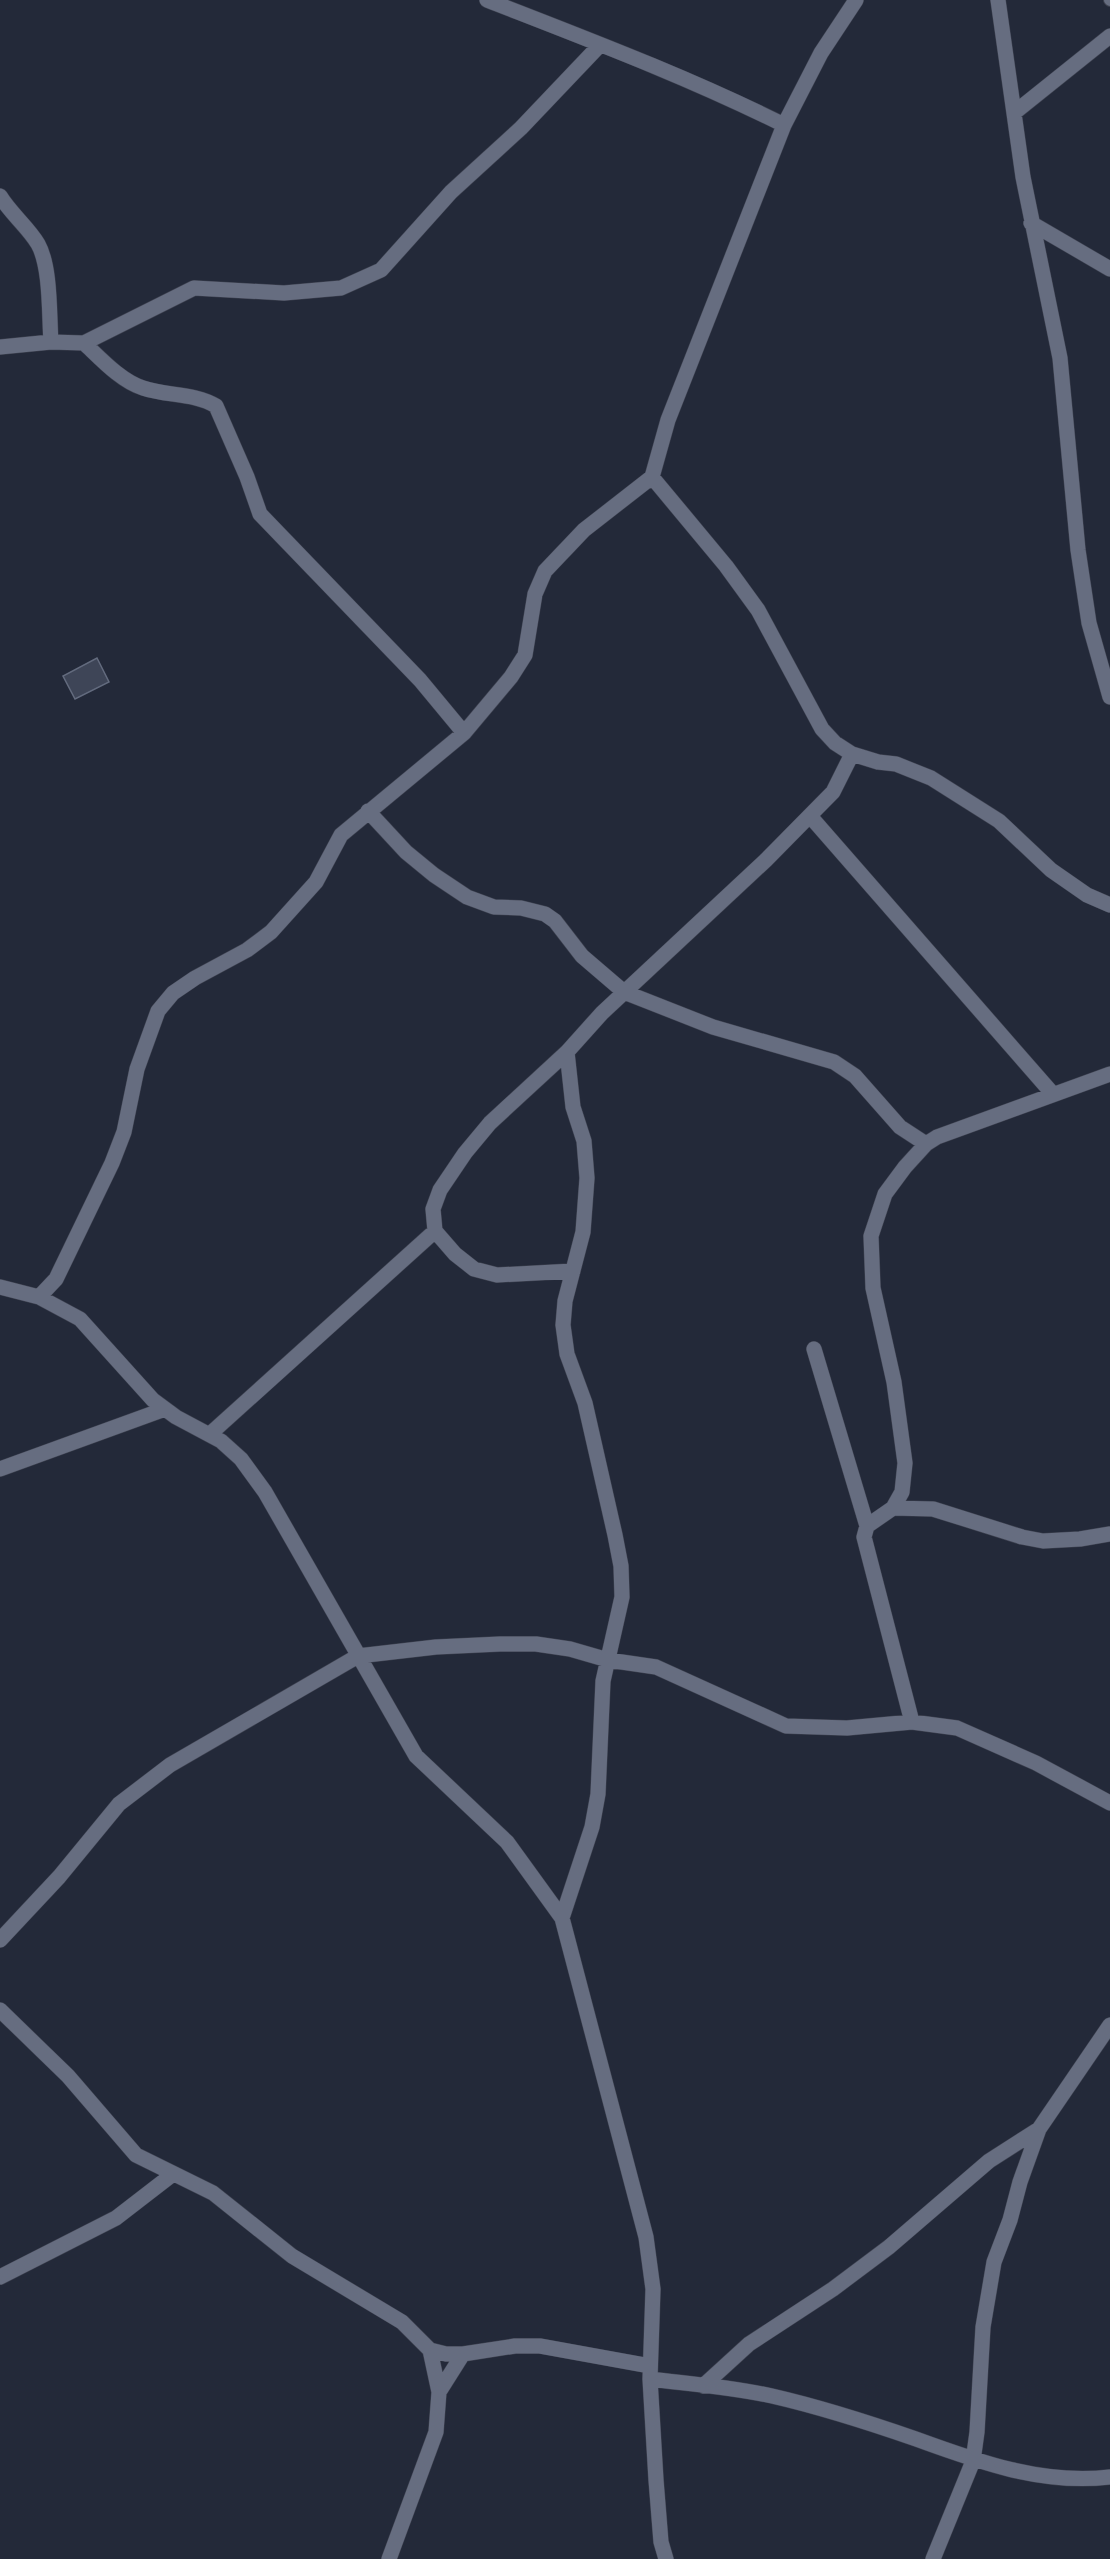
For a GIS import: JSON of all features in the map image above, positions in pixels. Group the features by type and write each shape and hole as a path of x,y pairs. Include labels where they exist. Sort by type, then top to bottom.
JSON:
{"street":[{"path":"487,0 598,46 653,64 784,125"},
{"path":"39,1297 56,1279 82,1230 124,1132 137,1069 158,1011 173,993 195,978 247,950 271,932 316,882 341,835 464,733 511,677 525,655 535,594 545,571 584,530 652,477 668,420 784,125 821,53 856,0"},
{"path":"998,0 1031,223 1060,358 1078,550 1089,623 1110,697"},
{"path":"1014,113 1110,36"},
{"path":"0,347 51,342 84,343 194,288 284,293 341,288 381,270 451,192 521,128 598,46"},
{"path":"0,196 10,213 32,235 44,259 51,342"},
{"path":"1031,223 1110,269"},
{"path":"84,343 108,366 142,388 207,400 216,406 247,477 260,514 420,680 464,733"},
{"path":"652,477 726,566 758,610 822,729 835,743 852,754 878,762 896,764 932,778 999,821 1051,870 1087,895 1110,905"},
{"path":"573,1271 497,1275 474,1269 455,1254 435,1232 433,1209 440,1190 465,1152 505,1108 567,1052 624,992 766,861 833,792 852,754"},
{"path":"368,811 406,852 434,875 467,897 494,907 521,908 545,914 555,921 582,956 624,992 712,1027 834,1062 855,1076 900,1127 926,1144"},
{"path":"810,816 1052,1093"},
{"path":"562,1918 592,1827 598,1794 601,1702 622,1597 621,1566 585,1403 567,1354 563,1325 583,1232 587,1178 584,1141 573,1107 567,1052"},
{"path":"867,1526 893,1508 902,1492 905,1463 894,1382 873,1288 871,1236 885,1194 926,1144 937,1137 1052,1093 1110,1074"},
{"path":"210,1434 435,1232"},
{"path":"56,1279 65,1309"},
{"path":"0,1287 39,1297 65,1309 103,1341 135,1382 165,1409 210,1434 241,1459 265,1492 416,1756 507,1842 562,1918 646,2237 653,2289 650,2373 660,2532 666,2559"},
{"path":"814,1349 867,1526 864,1537 912,1722"},
{"path":"0,1469 165,1409"},
{"path":"893,1508 933,1509 1022,1537 1043,1541 1080,1539 1110,1534"},
{"path":"0,1940 59,1877 120,1804 178,1760 358,1656 436,1647 536,1644 570,1649 608,1660 656,1667 786,1726 847,1728 912,1722 957,1728 977,1735 1110,1803"},
{"path":"0,2010 68,2076 136,2155 213,2193 292,2256 402,2322 430,2350 446,2354 463,2354 515,2346 540,2346 703,2386 772,2396 914,2439 973,2461 1042,2477 1080,2481 1110,2477"},
{"path":"933,2559 973,2461 977,2432 983,2327 994,2262 1039,2129 1110,2025"},
{"path":"703,2386 749,2344 833,2289 888,2247 989,2161 1039,2129"},
{"path":"0,2277 116,2218 173,2174"},
{"path":"389,2559 436,2432 440,2392 430,2350"},
{"path":"440,2392 463,2354"}],"building":[{"path":"97,658 109,682 75,699 63,676"}]}
